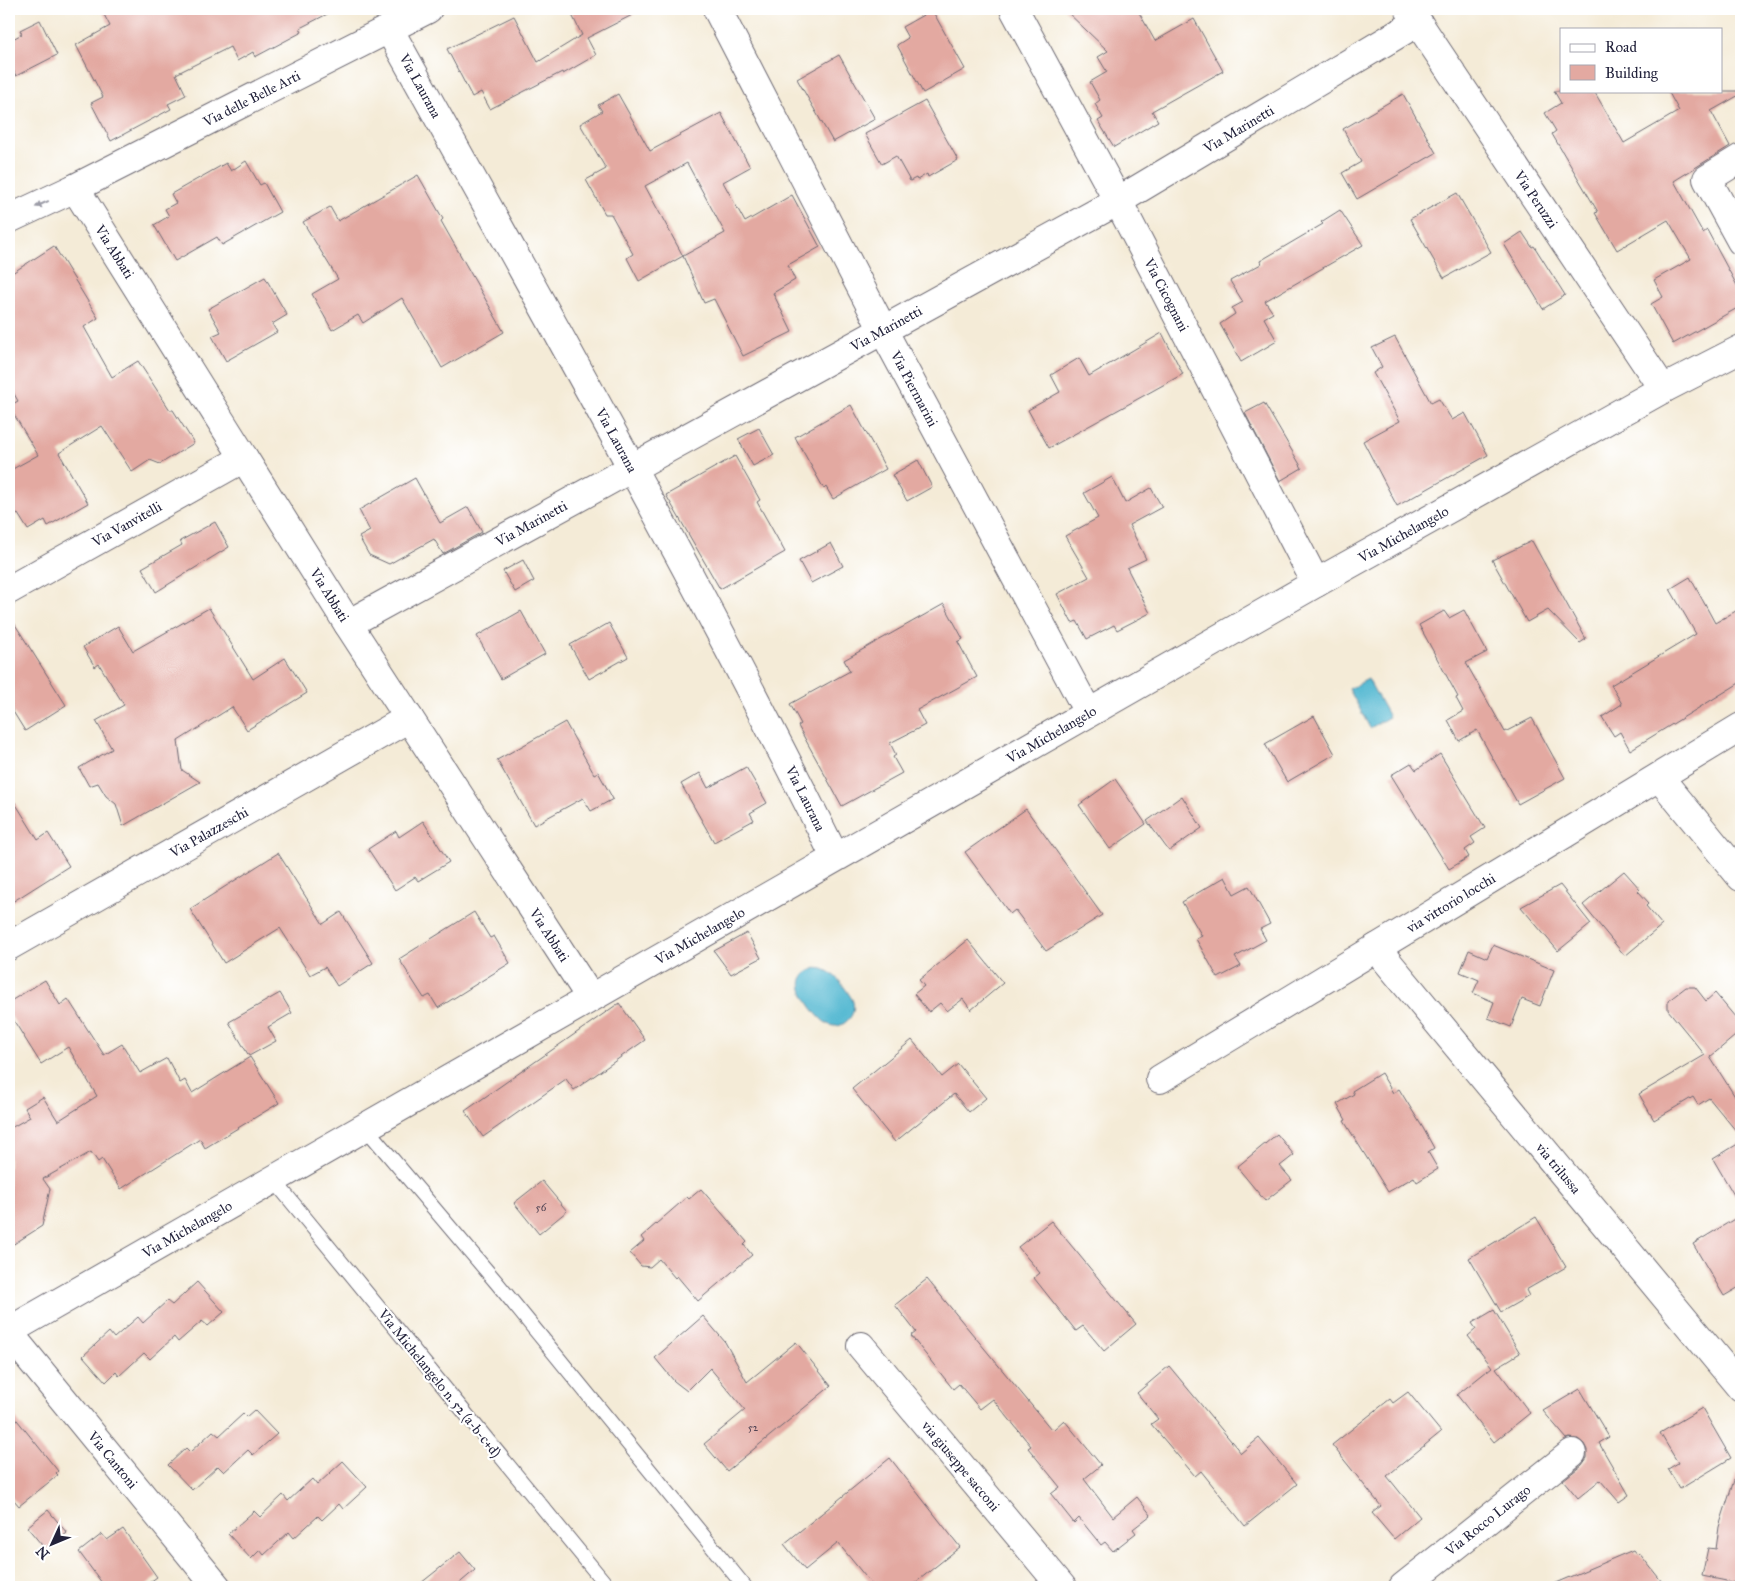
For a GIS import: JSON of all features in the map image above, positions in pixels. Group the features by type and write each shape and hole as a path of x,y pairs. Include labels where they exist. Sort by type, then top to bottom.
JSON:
{"street":[{"name":"Via delle Belle Arti","path":"9,219 75,188 428,9"},
{"name":"Via Piermarini","path":"717,9 883,330 1088,712"},
{"name":"Via Cicognani","path":"1014,9 1118,201 1316,583"},
{"name":"Via Marinetti","path":"348,624 1118,201 1414,15"},
{"name":"Via Peruzzi","path":"1414,15 1663,389"},
{"name":"Via Laurana","path":"389,29 632,467 779,743 835,857"},
{"path":"1741,158 1707,179 1741,241"},
{"name":"Via Abbati","path":"75,188 348,624 590,997"},
{"name":"Via Michelangelo","path":"9,1332 1088,712 1663,389 1741,349"},
{"name":"Via Vanvitelli","path":"9,590 244,458"},
{"name":"Via Palazzeschi","path":"9,946 409,718"},
{"name":"via vittorio locchi","path":"1160,1079 1741,727"},
{"path":"1659,777 1741,877"},
{"name":"via trilussa","path":"1376,948 1741,1388"},
{"name":"Via Cantoni","path":"9,1332 217,1587"},
{"name":"via giuseppe sacconi","path":"861,1346 1062,1587"},
{"name":"Via Rocco Lurago","path":"1403,1587 1572,1453"}],"lane":[{"path":"365,1126 498,1283 745,1587"},
{"name":"Via Michelangelo n. 52 (a-b-c+d)","path":"273,1179 608,1587"}],"water":[{"path":"1368,679 1389,717 1370,728 1349,689"},
{"path":"817,968 828,971 833,975 852,999 853,1013 848,1020 837,1026 827,1024 818,1016 804,996 801,984 802,979 809,971"}],"building":[{"path":"101,9 337,9 300,28 302,32 255,57 253,52 237,61 230,47 176,74 186,95 168,104 171,109 111,141 91,103 103,97 76,45 110,26"},
{"path":"569,9 644,9 587,38 596,55 563,74 562,72 490,109 481,92 472,97 447,49 514,16 538,62 582,35"},
{"path":"1064,9 1137,9 1155,41 1194,19 1223,71 1152,111 1158,121 1114,147 1098,121 1103,118 1095,104 1100,100 1090,82 1107,72 1098,57 1108,51"},
{"path":"932,10 965,69 923,93 897,45 908,38 902,27"},
{"path":"40,20 57,55 16,76 9,61 9,41 22,34 20,30"},
{"path":"839,55 875,119 833,142 797,79"},
{"path":"1554,91 1595,92 1624,143 1679,111 1669,92 1741,91 1741,94 1711,111 1730,146 1674,181 1703,233 1707,230 1741,293 1741,306 1673,344 1651,304 1663,297 1654,280 1691,259 1668,220 1617,250 1595,213 1598,212 1552,134 1556,131 1545,113 1561,103"},
{"path":"618,94 650,151 721,113 750,167 723,182 745,222 792,195 820,247 788,265 795,280 773,293 792,332 743,356 714,299 704,303 683,256 639,281 627,258 633,254 611,214 605,214 586,180 606,169 580,124 602,111 598,105","holes":["687,163 725,233 683,256 645,186"]},
{"path":"1403,94 1436,153 1357,199 1342,173 1361,162 1343,129"},
{"path":"925,101 958,160 928,177 927,174 917,180 916,178 910,181 896,156 882,164 865,134"},
{"path":"246,161 260,185 264,183 280,212 222,245 217,237 175,261 154,225 169,216 165,209 176,203 171,194 226,163 231,171"},
{"path":"418,175 443,219 441,221 504,332 442,368 402,298 363,323 358,315 332,330 312,294 338,279 303,222 330,207 338,221"},
{"path":"1457,193 1491,252 1444,278 1410,219"},
{"path":"1340,210 1363,245 1265,301 1273,313 1264,318 1277,341 1241,362 1220,324 1235,314 1232,308 1243,302 1230,281 1261,264 1260,261 1323,224 1321,222"},
{"path":"1522,232 1532,247 1534,246 1565,295 1543,309 1504,244"},
{"path":"54,246 98,318 84,327 112,377 138,361 194,443 160,464 150,460 132,472 102,426 59,453 88,503 48,526 45,520 28,530 18,514 9,519 9,471 38,455 9,406 18,401 9,385 9,275"},
{"path":"265,277 287,315 272,324 277,332 226,361 212,336 221,332 208,309"},
{"path":"1162,333 1183,374 1049,448 1028,410 1060,392 1051,375 1079,358 1089,376"},
{"path":"1395,337 1431,403 1439,399 1452,420 1465,413 1488,455 1397,506 1363,441 1400,421 1373,373 1382,367 1372,348"},
{"path":"1264,403 1302,468 1280,481 1245,413"},
{"path":"851,405 886,469 833,499 826,487 824,489 795,437"},
{"path":"759,428 774,455 753,466 738,439"},
{"path":"735,456 760,500 757,502 785,552 720,589 666,495"},
{"path":"918,460 932,487 907,501 892,475"},
{"path":"1112,477 1125,503 1151,488 1162,507 1129,525 1146,559 1127,568 1150,613 1117,630 1114,625 1087,639 1077,621 1072,623 1057,594 1089,577 1065,536 1098,518 1084,493"},
{"path":"415,478 440,523 468,507 482,532 443,554 434,539 389,564 369,555 359,537 370,531 359,510"},
{"path":"215,522 229,547 156,592 142,568 182,545 180,541"},
{"path":"1532,541 1586,639 1580,643 1548,610 1527,622 1492,560"},
{"path":"831,543 843,566 811,583 799,561"},
{"path":"523,560 534,581 515,592 503,571"},
{"path":"1690,577 1715,623 1741,608 1741,682 1630,750 1620,732 1614,736 1602,717 1622,704 1611,685 1696,634 1670,589"},
{"path":"944,604 963,639 958,642 977,677 917,710 925,725 890,743 896,755 893,757 902,773 842,806 798,726 801,724 790,704 850,671 844,660"},
{"path":"209,608 253,679 285,658 307,693 247,730 232,707 178,741 182,770 200,782 123,826 116,804 106,796 98,783 89,786 79,768 112,749 96,721 124,705 99,664 95,667 83,647 118,626 133,651"},
{"path":"1464,610 1487,652 1466,663 1505,732 1532,718 1565,778 1518,804 1477,730 1459,741 1448,720 1463,711 1456,698 1458,697 1419,625 1444,611 1449,618"},
{"path":"521,611 545,654 501,679 477,636"},
{"path":"9,615 66,705 25,731 9,705"},
{"path":"609,623 628,657 589,679 570,645"},
{"path":"1314,716 1335,754 1287,782 1265,744"},
{"path":"565,722 594,774 598,772 613,799 591,811 583,798 534,825 497,760"},
{"path":"1440,754 1485,828 1471,837 1475,843 1465,850 1469,857 1449,869 1391,775 1411,763 1416,770"},
{"path":"746,767 767,803 750,813 754,820 714,842 681,784 700,773 708,788"},
{"path":"1115,779 1146,824 1110,849 1079,805"},
{"path":"9,793 38,840 48,833 69,866 9,904"},
{"path":"1182,796 1202,828 1169,851 1147,821"},
{"path":"1026,809 1102,915 1046,951 1015,910 1010,914 965,852"},
{"path":"423,821 449,862 418,881 415,877 395,890 368,849 396,831 399,837"},
{"path":"278,853 323,924 341,912 373,963 337,986 325,967 310,975 280,928 224,963 190,909"},
{"path":"1624,871 1640,889 1638,891 1649,903 1646,906 1662,925 1625,956 1583,905"},
{"path":"1225,877 1234,894 1249,886 1270,924 1260,929 1266,940 1235,957 1241,966 1218,978 1196,939 1202,936 1182,902"},
{"path":"1560,885 1591,924 1558,951 1521,907"},
{"path":"474,912 490,938 494,936 510,963 438,1008 430,995 424,998 399,959"},
{"path":"747,933 761,958 731,974 714,951"},
{"path":"968,940 1003,983 971,1010 963,999 947,1011 940,1003 929,1012 914,994 924,986 919,980"},
{"path":"1493,945 1554,970 1540,1006 1522,999 1511,1027 1488,1018 1494,1002 1473,993 1479,980 1460,972 1469,950 1487,958"},
{"path":"45,980 60,1005 68,999 104,1055 122,1044 140,1073 167,1058 180,1083 185,1080 192,1093 250,1057 279,1103 205,1148 200,1139 121,1189 102,1159 98,1162 91,1152 43,1179 50,1189 42,1226 9,1247 9,1129 30,1117 25,1108 43,1097 58,1121 97,1096 68,1047 41,1064 9,1013 9,1002"},
{"path":"1686,987 1695,987 1706,1001 1715,993 1741,1024 1741,1031 1710,1057 1741,1106 1741,1137 1709,1098 1698,1105 1693,1097 1654,1120 1639,1094 1705,1055 1668,1010 1668,1001"},
{"path":"280,993 292,1013 268,1027 276,1041 249,1056 229,1022"},
{"path":"619,1003 645,1040 574,1090 566,1079 483,1137 465,1111"},
{"path":"912,1040 942,1077 958,1064 986,1098 969,1112 954,1094 895,1142 852,1089"},
{"path":"1381,1073 1393,1093 1399,1089 1423,1128 1434,1148 1428,1152 1438,1169 1417,1182 1414,1177 1388,1192 1344,1121 1346,1120 1337,1104 1354,1094 1352,1091"},
{"path":"1277,1134 1294,1155 1280,1166 1292,1180 1265,1201 1237,1167"},
{"path":"1741,1142 1741,1207 1713,1159"},
{"path":"542,1181 567,1211 539,1234 514,1203"},
{"path":"701,1189 747,1242 744,1245 752,1255 698,1301 677,1276 675,1278 659,1259 650,1267 641,1266 630,1253 644,1241 641,1237 687,1197 689,1199"},
{"path":"1741,1215 1741,1286 1724,1296 1693,1244"},
{"path":"1536,1217 1566,1267 1526,1290 1529,1296 1501,1312 1469,1258"},
{"path":"1051,1221 1136,1324 1104,1351 1083,1326 1076,1331 1034,1278 1040,1273 1018,1247"},
{"path":"927,1279 1051,1429 1054,1429 1064,1420 1101,1465 1084,1479 1113,1517 1137,1497 1151,1515 1133,1529 1136,1533 1113,1551 1105,1542 1101,1545 1079,1518 1074,1523 1051,1494 1060,1487 1028,1448 1031,1446 993,1399 980,1409 959,1384 953,1389 911,1336 916,1332 895,1305"},
{"path":"197,1282 224,1312 208,1326 202,1321 178,1342 174,1337 150,1359 144,1353 119,1376 116,1372 106,1382 83,1356 109,1332 114,1338 138,1317 143,1323 167,1301 172,1305"},
{"path":"1494,1310 1520,1353 1496,1368 1530,1413 1494,1442 1457,1395 1492,1367 1468,1336 1476,1329 1472,1323"},
{"path":"703,1316 725,1342 747,1382 796,1342 831,1386 727,1471 704,1444 745,1410 710,1368 687,1391 674,1381 655,1358"},
{"path":"1169,1366 1241,1453 1259,1438 1297,1484 1245,1526 1201,1471 1195,1476 1151,1424 1158,1419 1137,1393"},
{"path":"1580,1389 1609,1437 1599,1443 1629,1495 1619,1502 1600,1480 1578,1498 1563,1480 1582,1465 1587,1458 1587,1450 1578,1439 1567,1439 1543,1411"},
{"path":"1408,1392 1441,1432 1387,1476 1420,1517 1394,1539 1372,1513 1381,1506 1332,1445 1390,1399 1393,1403"},
{"path":"1702,1408 1731,1458 1680,1489 1668,1469 1678,1463 1660,1433"},
{"path":"9,1410 58,1471 56,1473 58,1475 19,1506 9,1494"},
{"path":"254,1410 277,1434 253,1455 248,1450 224,1472 218,1466 192,1490 168,1465 186,1448 190,1452 213,1431 219,1436 243,1414 246,1417"},
{"path":"890,1458 960,1547 910,1587 874,1587 838,1543 805,1570 784,1544"},
{"path":"343,1461 367,1487 343,1509 339,1504 322,1520 318,1516 294,1538 289,1532 264,1555 260,1550 251,1559 228,1534 254,1511 260,1517 283,1495 288,1501 312,1479 317,1485"},
{"path":"1736,1474 1741,1475 1741,1584 1702,1576 1708,1548 1716,1549 1719,1527"},
{"path":"48,1510 67,1533 46,1550 27,1527"},
{"path":"123,1529 157,1577 143,1587 105,1587 79,1552 102,1534 107,1540"},
{"path":"1633,1550 1637,1555 1639,1553 1666,1587 1546,1587"},
{"path":"460,1552 475,1570 455,1587 416,1587"}]}
